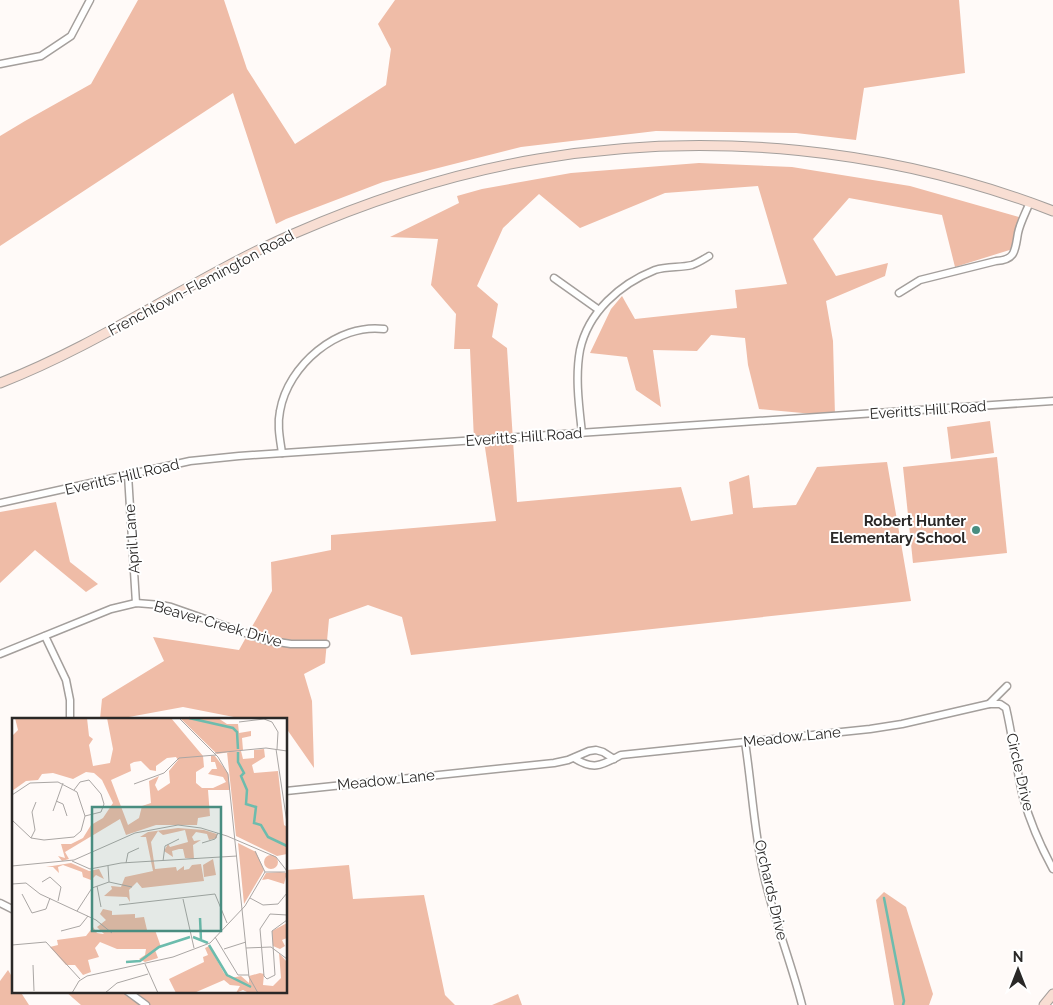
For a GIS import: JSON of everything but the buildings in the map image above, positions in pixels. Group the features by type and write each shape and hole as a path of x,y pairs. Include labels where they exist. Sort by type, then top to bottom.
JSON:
{"main road":[{"name":"Frenchtown-Flemington Road","path":"0,383 98,338 254,253 334,217 422,186 538,159 603,150 659,147 700,146 790,150 839,155 892,164 973,184 1053,211"},
{"path":"1044,1005 1053,994"}],"street":[{"path":"0,64 41,56 71,36 90,0"},
{"path":"899,293 920,280 1006,260 1012,256 1016,248 1018,232 1030,202"},
{"path":"582,434 577,384 580,349 588,327 599,310 611,296 643,276 666,267 693,265 709,256"},
{"path":"554,278 599,310"},
{"path":"282,453 278,422 280,409 289,386 298,371 316,352 338,338 363,331 369,327 384,329"},
{"name":"Everitts Hill Road","path":"0,503 190,462 282,453 1053,402"},
{"name":"April Lane","path":"128,475 136,603"},
{"name":"Beaver Creek Drive","path":"0,654 111,609 136,603 171,608 265,640 291,644 326,644"},
{"path":"45,636 66,680 70,700 70,718"},
{"path":"989,704 1007,686"},
{"name":"Meadow Lane","path":"574,758 591,767 598,766 621,755 870,729 902,724 989,704"},
{"name":"Circle Drive","path":"989,704 1000,704 1006,708 1025,803 1036,834 1053,869"},
{"name":"Orchards Drive","path":"745,742 764,876 802,1005"},
{"name":"Meadow Lane","path":"288,791 554,763 596,750 614,759"},
{"path":"0,903 12,909"},
{"path":"128,992 146,1005"}],"shaded area":[{"path":"138,0 224,0 247,69 295,144 386,85 391,49 378,24 395,0 959,0 965,73 864,88 856,140 796,133 656,131 521,147 383,182 276,224 233,93 0,246 0,136 91,84"},
{"path":"699,163 792,167 910,186 1019,217 1016,248 955,267 942,215 849,198 813,239 836,276 888,263 885,276 826,301 833,341 835,416 759,409 748,365 745,338 711,335 697,351 653,350 661,407 636,390 627,357 590,353 611,309 622,296 635,319 737,308 735,290 787,284 758,186 665,193 580,228 539,194 503,228 477,286 498,304 492,337 507,348 517,502 681,487 691,521 733,514 729,482 749,475 753,508 796,505 817,467 887,462 911,601 411,655 402,617 368,605 329,619 325,663 304,674 312,701 314,768 288,731 288,718 239,718 183,707 123,718 100,718 102,699 164,661 153,637 239,650 272,591 271,562 331,550 331,535 496,521 484,441 474,441 470,349 454,349 456,314 431,285 438,239 390,237 459,203 457,196 482,189 571,173"},
{"path":"990,421 994,453 951,459 947,427"},
{"path":"997,457 1007,553 913,563 903,467"},
{"path":"56,502 70,562 98,584 86,592 35,550 0,583 0,512"},
{"path":"349,865 353,899 424,895 445,995 455,1005 81,1005 66,992 288,992 288,870"},
{"path":"884,892 906,907 933,994 929,1005 894,1005 876,900"},
{"path":"8,970 12,977 12,992 21,992 29,1005 0,1005 0,981"},
{"path":"518,994 522,1005 492,1005"}],"waterway":[{"path":"884,898 904,1001 903,1005"}],"place":[{"name":"Robert Hunter Elementary School","path":"976,530"}]}
